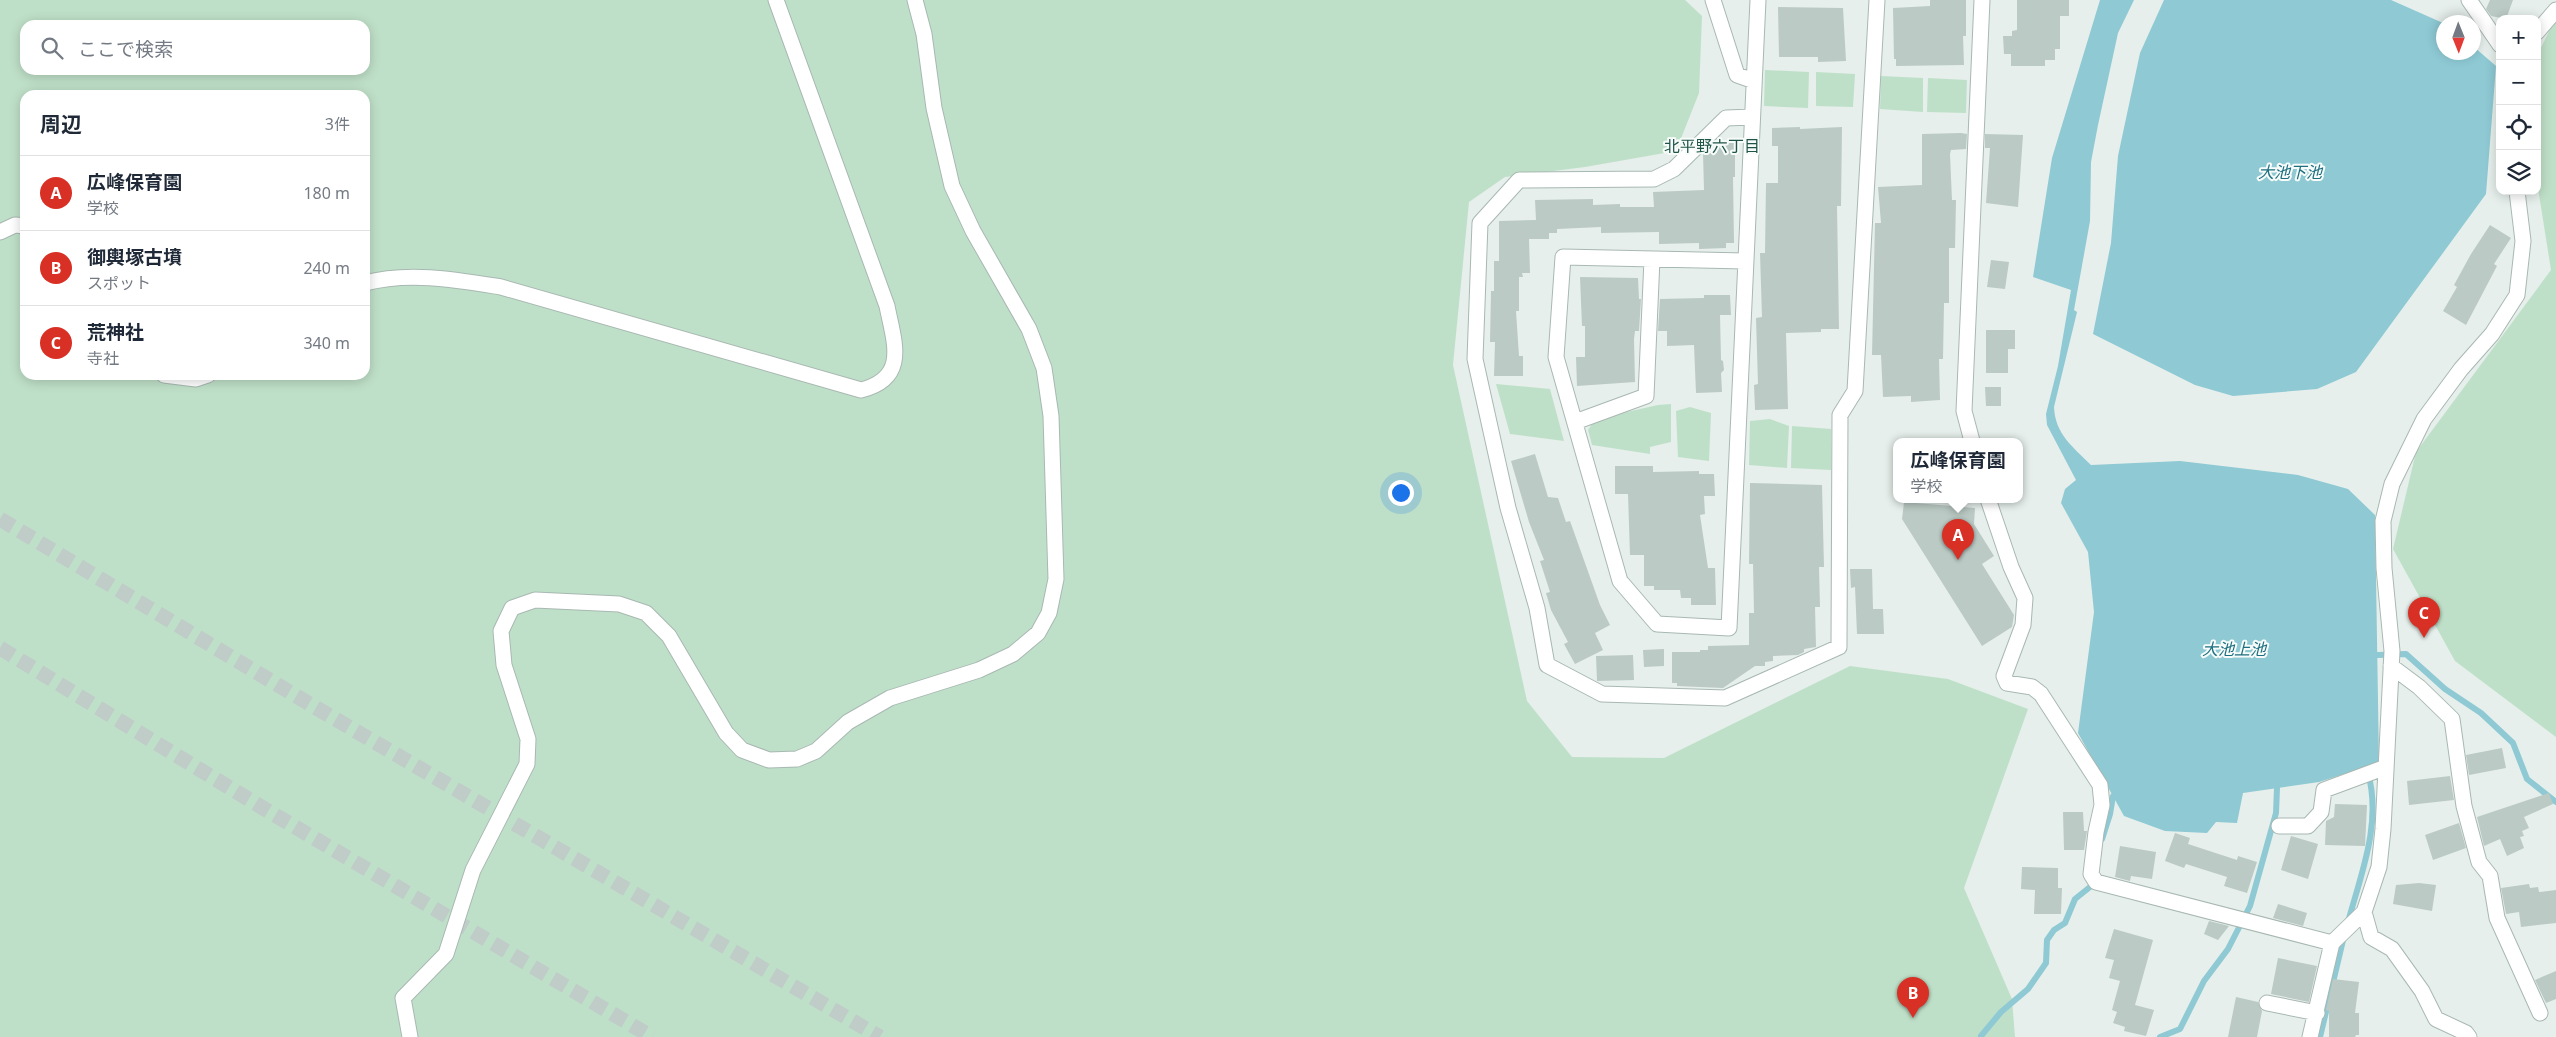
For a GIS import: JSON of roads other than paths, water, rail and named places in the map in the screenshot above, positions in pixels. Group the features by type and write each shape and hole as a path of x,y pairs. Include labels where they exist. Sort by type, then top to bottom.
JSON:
{"street":[{"path":"370,282 406,278 445,278 501,287 862,390 878,386 893,368 896,350 886,306 776,0"},
{"path":"410,1037 403,998 446,954 472,870 527,764 528,739 504,665 501,631 512,608 535,600 619,604 646,613 670,636 726,732 742,750 769,760 797,759 816,751 848,722 890,698 979,670 1013,654 1038,633 1049,613 1056,579 1051,416 1044,368 1029,329 973,231 952,186 934,108 924,34 915,0"},
{"path":"1713,0 1736,75 1754,81"},
{"path":"1745,261 1563,257 1556,357 1620,581 1657,624 1729,628 1758,0"},
{"path":"1752,117 1726,118 1674,168 1654,179 1519,180 1480,223 1475,359 1508,508 1537,608 1547,665 1602,694 1725,698 1839,647 1840,415 1855,391 1876,0"},
{"path":"1971,438 1964,412 1982,0"},
{"path":"2469,0 2496,38"},
{"path":"2541,27 2556,10"},
{"path":"2310,1037 2332,943 2364,912 2379,867 2391,666 2384,521 2392,484 2424,419 2461,368 2492,334 2517,295 2524,241 2518,195"},
{"path":"0,232 14,225 20,226"},
{"path":"1575,422 1646,396 1652,259"},
{"path":"1989,503 2011,567 2025,598 2023,624 2004,676 2007,683 2032,687 2040,694 2100,785 2102,805 2096,832 2091,874 2096,882 2332,943"},
{"path":"2391,666 2419,687 2452,719 2464,806 2479,862 2490,876 2497,918 2540,1012"},
{"path":"2279,826 2308,826 2321,812 2324,790 2386,766"},
{"path":"2364,912 2371,936 2392,949 2422,991 2436,1019 2466,1033 2469,1037"},
{"path":"2267,1003 2317,1013"}],"water":[{"name":"大池上池","path":"2100,0 2134,0 2118,33 2091,162 2090,221 2074,310 2077,312 2054,407 2055,417 2061,432 2091,465 2180,461 2298,475 2348,489 2375,515 2379,763 2319,782 2243,793 2237,823 2216,822 2207,833 2165,831 2124,816 2078,733 2094,612 2088,552 2061,503 2065,489 2076,480 2047,425 2046,414 2058,366 2071,290 2033,277 2052,158"},
{"name":"大池下池","path":"2164,0 2391,0 2436,20 2436,60 2481,60 2481,53 2496,66 2486,194 2356,372 2317,389 2233,396 2195,385 2093,334 2111,243 2118,156 2140,53"}],"waterway":[{"path":"2378,655 2406,654 2445,689 2481,713 2513,743 2527,779 2556,802"},
{"path":"2348,922 2364,867 2371,829 2373,811 2372,792 2368,773"},
{"path":"2160,1037 2180,1029 2204,981 2228,949 2250,906 2276,813 2277,788"},
{"path":"2102,839 2110,814 2113,796"},
{"path":"1981,1036 2001,1012 2028,989 2046,963 2047,940 2054,930 2065,923 2075,899 2090,887 2094,880"},
{"path":"2320,1037 2344,936"}],"tunnel":[{"path":"0,519 313,706 880,1037"},
{"path":"0,648 263,808 652,1037"}],"place":[{"name":"広峰保育園","path":"1958,560"},
{"name":"荒神社","path":"2424,638"},
{"name":"御輿塚古墳","path":"1913,1018"}],"district":[{"name":"北平野六丁目","path":"1712,146"}]}
